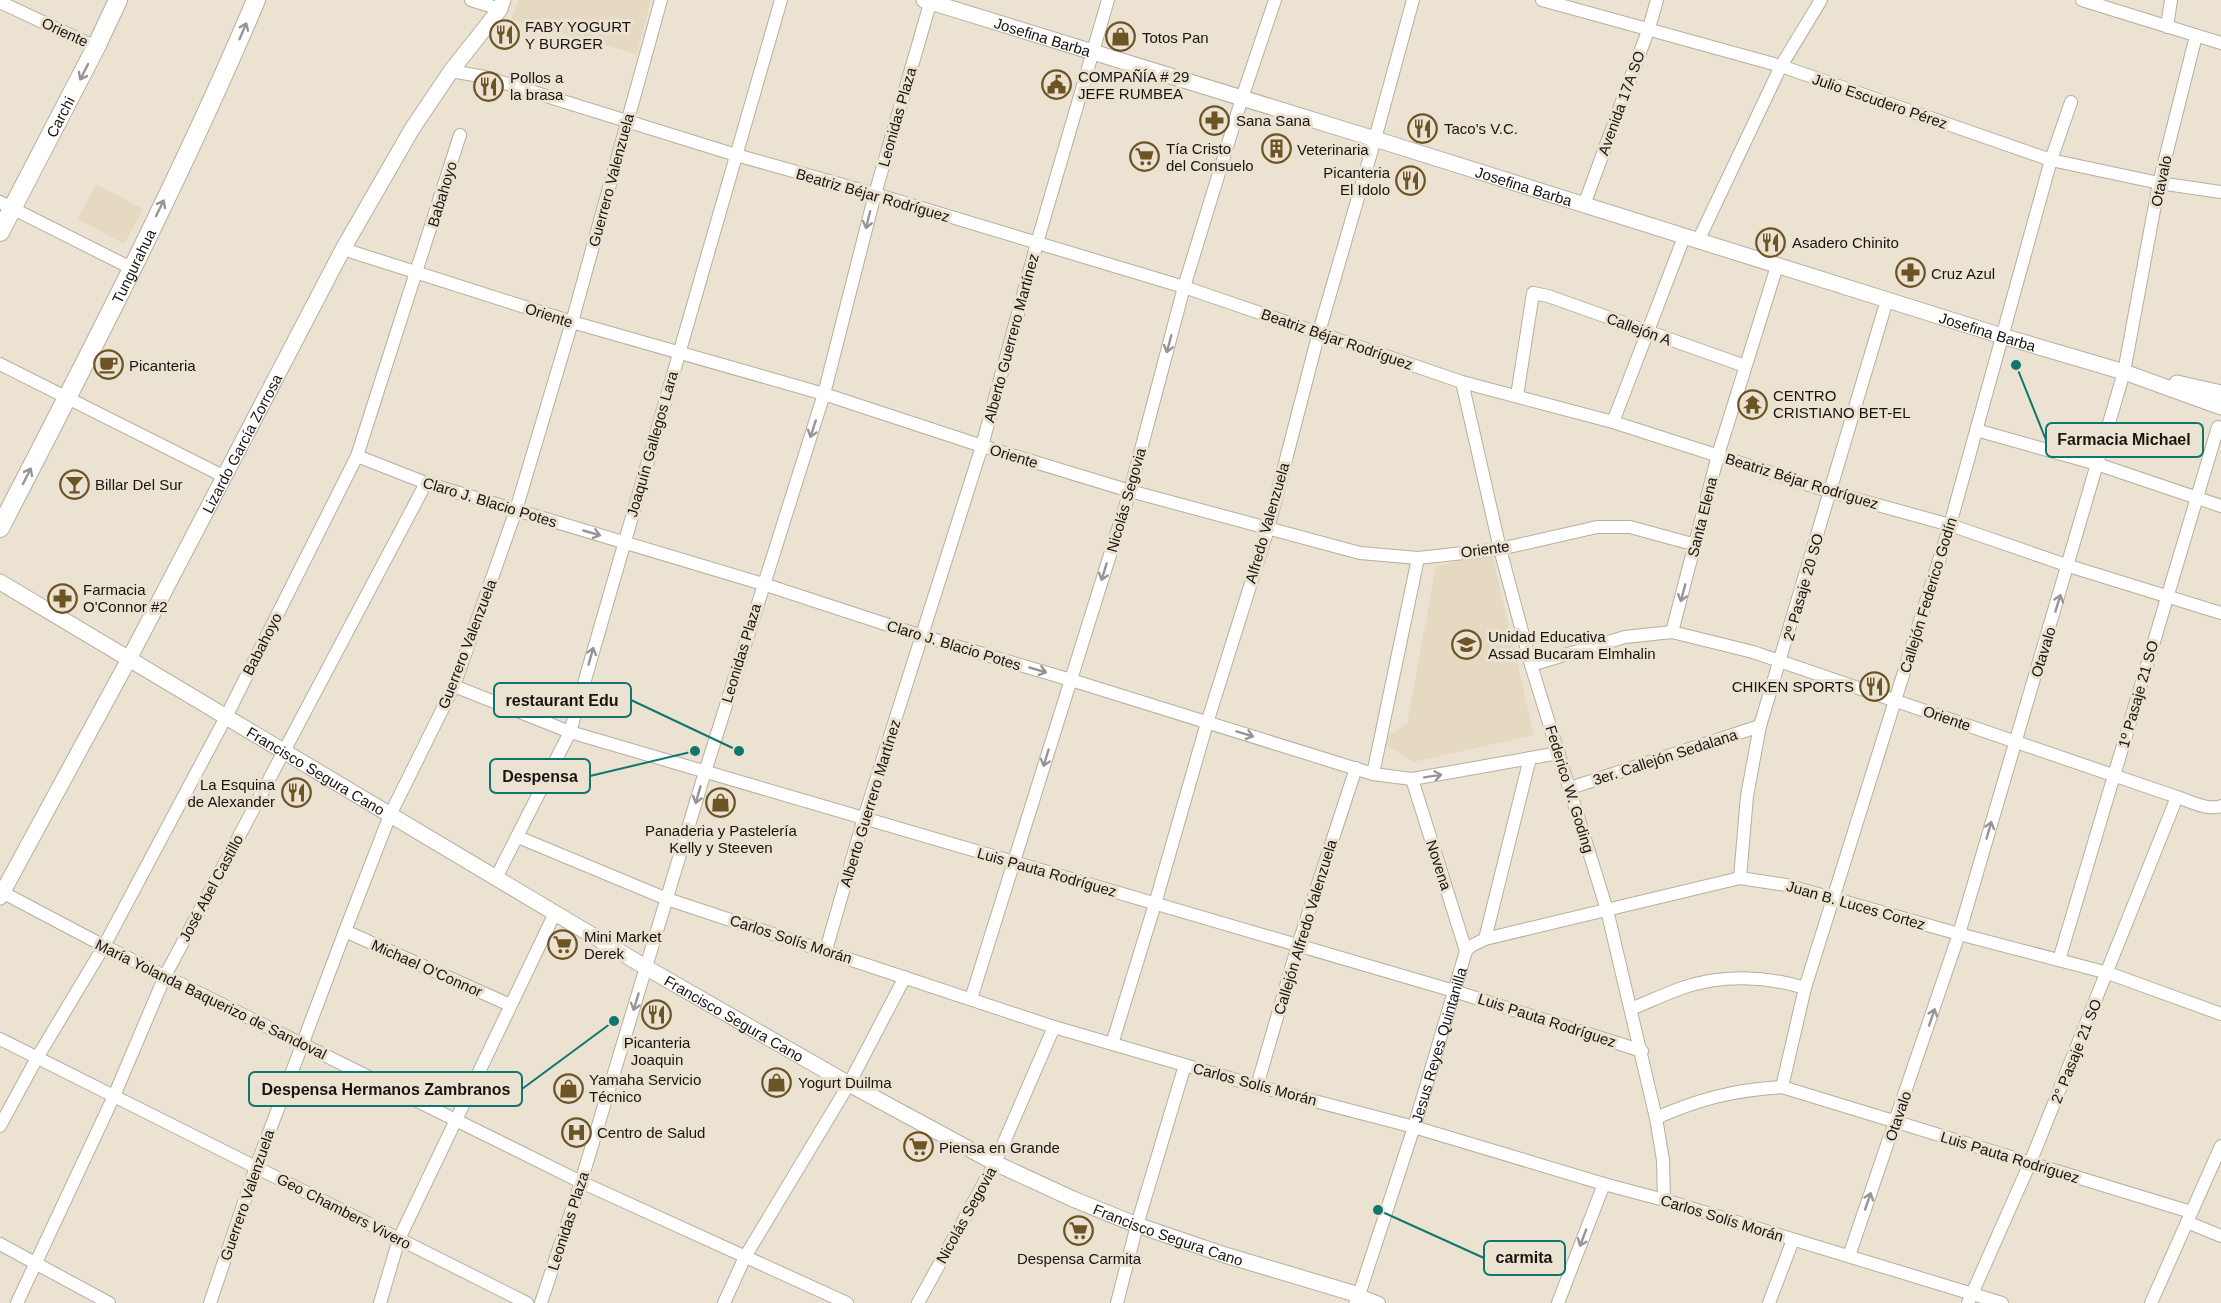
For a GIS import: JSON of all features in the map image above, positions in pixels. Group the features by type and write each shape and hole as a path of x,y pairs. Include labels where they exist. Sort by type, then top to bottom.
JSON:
{"main road":[{"name":"Carchi","path":"0,232 7,205 96,47 118,0"},
{"name":"Tungurahua","path":"0,528 67,398 215,95 256,0"}],"street":[{"path":"471,0 501,5"},
{"name":"Guerrero Valenzuela","path":"210,1303 256,1167 345,931 390,815 454,686 516,510 572,322 661,0"},
{"name":"Joaquín Gallegos Lara","path":"496,878 570,732 781,0"},
{"name":"Alberto Guerrero Martínez","path":"826,950 864,818 982,446 1037,243 1095,52 1108,0"},
{"name":"Nicolás Segovia","path":"971,999 1130,491 1184,287 1242,98 1275,0"},
{"name":"Alfredo Valenzuela","path":"1112,1044 1207,723 1268,529 1318,332 1413,0"},
{"name":"Julio Escudero Pérez","path":"1542,0 1781,66 2051,160 2159,183 2221,192"},
{"name":"Avenida 17A SO","path":"1584,205 1649,28 1657,0"},
{"path":"1613,422 1648,333 1691,239 1781,66 1821,0"},
{"path":"2082,0 2221,42"},
{"path":"2167,27 2171,0"},
{"name":"Josefina Barba","path":"928,1 2124,372 2221,407"},
{"name":"Leonidas Plaza","path":"541,1303 581,1182 705,772 824,394 875,194 928,1"},
{"name":"Oriente","path":"0,2 96,47"},
{"name":"Lizardo García Zorrosa","path":"1,894 129,659 343,249 412,129 451,71 501,5"},
{"name":"Otavalo","path":"1849,1256 1959,934 2069,566 2124,372 2159,183 2196,36"},
{"name":"Beatriz Béjar Rodríguez","path":"451,71 485,77 627,123 875,194 1184,287 1462,382 1613,422 1831,492 1950,525 2069,566 2221,613"},
{"name":"Callejón Federico Godín","path":"1782,1088 1805,988 1950,525 2051,160 2071,102"},
{"name":"Babahoyo","path":"0,1126 37,1058 104,946 226,717 357,456 460,135"},
{"path":"7,205 131,268"},
{"name":"Oriente","path":"343,249 678,354 824,394 982,446 1130,491 1360,553 1418,558 1500,549 1597,527 1630,527 1696,545"},
{"name":"Santa Elena","path":"1672,632 1718,454 1777,266"},
{"name":"Callejón A","path":"1517,396 1533,293 1548,296 1745,366"},
{"name":"2º Pasaje 20 SO","path":"1740,878 1747,796 1760,726 1887,300"},
{"path":"0,364 223,476"},
{"name":"Josefina Barba","path":"2124,372 2221,393"},
{"name":"Federico W. Goding","path":"1462,382 1500,549 1532,664 1607,909 1656,1118 1663,1160 1664,1200"},
{"name":"1º Pasaje 21 SO","path":"2059,960 2218,427"},
{"path":"1976,430 2097,464 2221,506"},
{"name":"Claro J. Blacio Potes","path":"357,456 426,483 763,584 922,636 1373,774 1412,779 1559,753"},
{"name":"José Abel Castillo","path":"17,1303 114,1096 165,976 426,483"},
{"path":"1373,774 1418,558"},
{"name":"Francisco Segura Cano","path":"0,582 646,968 995,1164 1137,1225 1358,1299 1379,1303"},
{"name":"Oriente","path":"1532,664 1625,637 1672,632 1753,651 2177,797 2210,807 2221,806"},
{"name":"Luis Pauta Rodríguez","path":"454,686 570,732 1454,991 1642,1051"},
{"name":"3er. Callejón Sedalana","path":"1570,788 1760,726"},
{"path":"1485,939 1530,758"},
{"name":"Callejón Alfredo Valenzuela","path":"1257,1086 1298,945 1356,768"},
{"name":"Novena","path":"1412,779 1466,951"},
{"name":"2° Pasaje 21 SO","path":"1970,1298 2030,1163 2177,797"},
{"name":"Carlos Solís Morán","path":"518,837 668,899 1054,1027 1257,1086 1414,1126 1849,1256 1970,1298 2002,1303"},
{"name":"Juan B. Luces Cortez","path":"1485,939 1740,878 1786,885 1834,897 1959,934 2108,973 2221,1014"},
{"name":"María Yolanda Baquerizo de Sandoval","path":"1,894 581,1182 847,1303"},
{"path":"380,1303 399,1239 555,913"},
{"name":"Michael O'Connor","path":"345,931 510,1005"},
{"name":"Jesus Reyes Quintanilla","path":"1358,1299 1414,1126 1466,951 1485,939"},
{"path":"724,1303 746,1257 849,1084 905,977"},
{"path":"1631,1009 1683,988 1715,980 1780,980 1805,988"},
{"name":"Nicolás Segovia","path":"918,1303 995,1164 1054,1027"},
{"name":"Geo Chambers Vivero","path":"0,1039 527,1303"},
{"path":"1117,1303 1137,1225 1185,1065"},
{"name":"Luis Pauta Rodríguez","path":"1656,1118 1690,1103 1722,1094 1750,1089 1782,1088 2030,1163 2189,1217 2221,1236"},
{"path":"2151,1303 2221,1146"},
{"path":"1558,1303 1604,1184"},
{"path":"1769,1303 1793,1240"},
{"path":"0,1244 109,1303"}],"shaded area":[{"path":"518,0 651,0 637,54 511,20"},
{"path":"96,184 143,209 124,244 78,219"},
{"name":"Unidad Educativa Assad Bucaram Elmhalin","path":"1492,554 1534,735 1414,762 1386,745 1389,735 1407,724 1436,566"}],"place":[{"name":"FABY YOGURT Y BURGER","path":"504,35"},
{"name":"Totos Pan","path":"1121,37"},
{"name":"COMPAÑÍA # 29 JEFE RUMBEA","path":"1057,85"},
{"name":"Pollos a la brasa","path":"489,86"},
{"name":"Sana Sana","path":"1215,120"},
{"name":"Taco's V.C.","path":"1423,128"},
{"name":"Veterinaria","path":"1276,149"},
{"name":"Tía Cristo del Consuelo","path":"1145,157"},
{"name":"Picanteria El Idolo","path":"1411,181"},
{"name":"Asadero Chinito","path":"1771,242"},
{"name":"Cruz Azul","path":"1910,273"},
{"name":"Picanteria","path":"108,365"},
{"name":"Farmacia Michael","path":"2016,365"},
{"name":"CENTRO CRISTIANO BET-EL","path":"1752,404"},
{"name":"Billar Del Sur","path":"74,484"},
{"name":"Farmacia O'Connor #2","path":"62,598"},
{"name":"Unidad Educativa Assad Bucaram Elmhalin","path":"1467,645"},
{"name":"CHIKEN SPORTS","path":"1875,686"},
{"name":"Despensa","path":"695,751"},
{"name":"restaurant Edu","path":"739,751"},
{"name":"La Esquina de Alexander","path":"296,793"},
{"name":"Panaderia y Pastelería Kelly y Steeven","path":"721,803"},
{"name":"Mini Market Derek","path":"563,945"},
{"name":"Picanteria Joaquin","path":"657,1015"},
{"name":"Despensa Hermanos Zambranos","path":"614,1021"},
{"name":"Yogurt Duilma","path":"777,1082"},
{"name":"Yamaha Servicio Técnico","path":"568,1088"},
{"name":"Centro de Salud","path":"576,1132"},
{"name":"Piensa en Grande","path":"918,1147"},
{"name":"carmita","path":"1378,1210"},
{"name":"Despensa Carmita","path":"1079,1231"}]}
